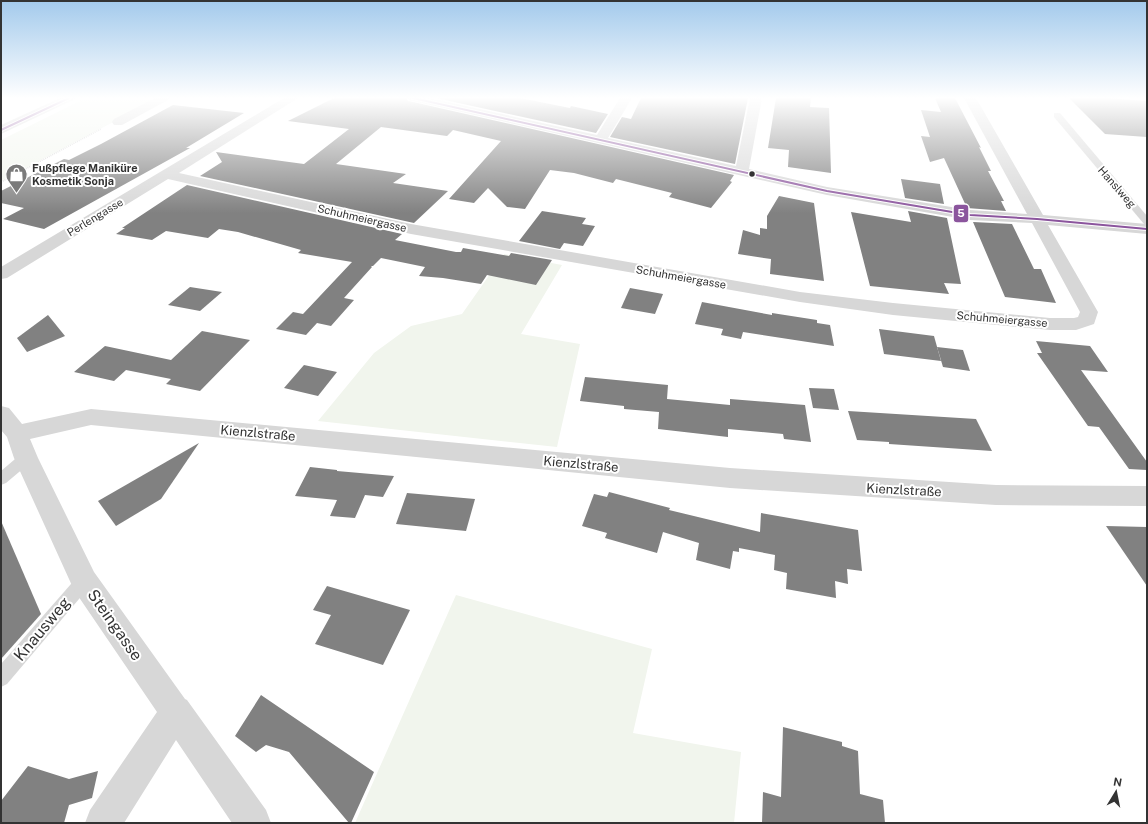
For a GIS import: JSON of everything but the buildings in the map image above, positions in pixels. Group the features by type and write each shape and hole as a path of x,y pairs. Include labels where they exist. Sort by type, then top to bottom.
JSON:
{"street":[{"name":"Perlengasse","path":"1,274 228,136"},
{"path":"592,136 827,191 948,212 1147,229"},
{"path":"742,172 749,136"},
{"path":"992,136 1038,219"},
{"name":"Schuhmeiergasse","path":"166,174 411,229 800,297 893,309 1050,324 1076,324 1087,320 1089,312 1038,219"},
{"name":"Kienzlstraße","path":"15,435 91,417 730,478 996,495 1147,496"},
{"name":"Steingasse","path":"15,435 84,581 254,823"},
{"path":"103,823 176,711"}],"lane":[{"name":"Hanslweg","path":"1075,136 1147,222"},
{"path":"1,479 15,435"},
{"name":"Knausweg","path":"1,678 84,581"}],"path":[{"path":"1,182 88,136"}],"shaded area":[{"path":"8,136 86,136 1,181 1,140"},
{"path":"504,254 562,265 521,334 580,344 557,447 318,421 374,353 411,326 462,314"},
{"path":"456,595 652,649 633,733 741,752 734,823 355,823"}],"transit line":[{"name":"5","path":"584,136 827,191 970,215 1037,219 1147,229"}],"place":[{"name":"Fußpflege Maniküre Kosmetik Sonja","path":"17,194"}]}
